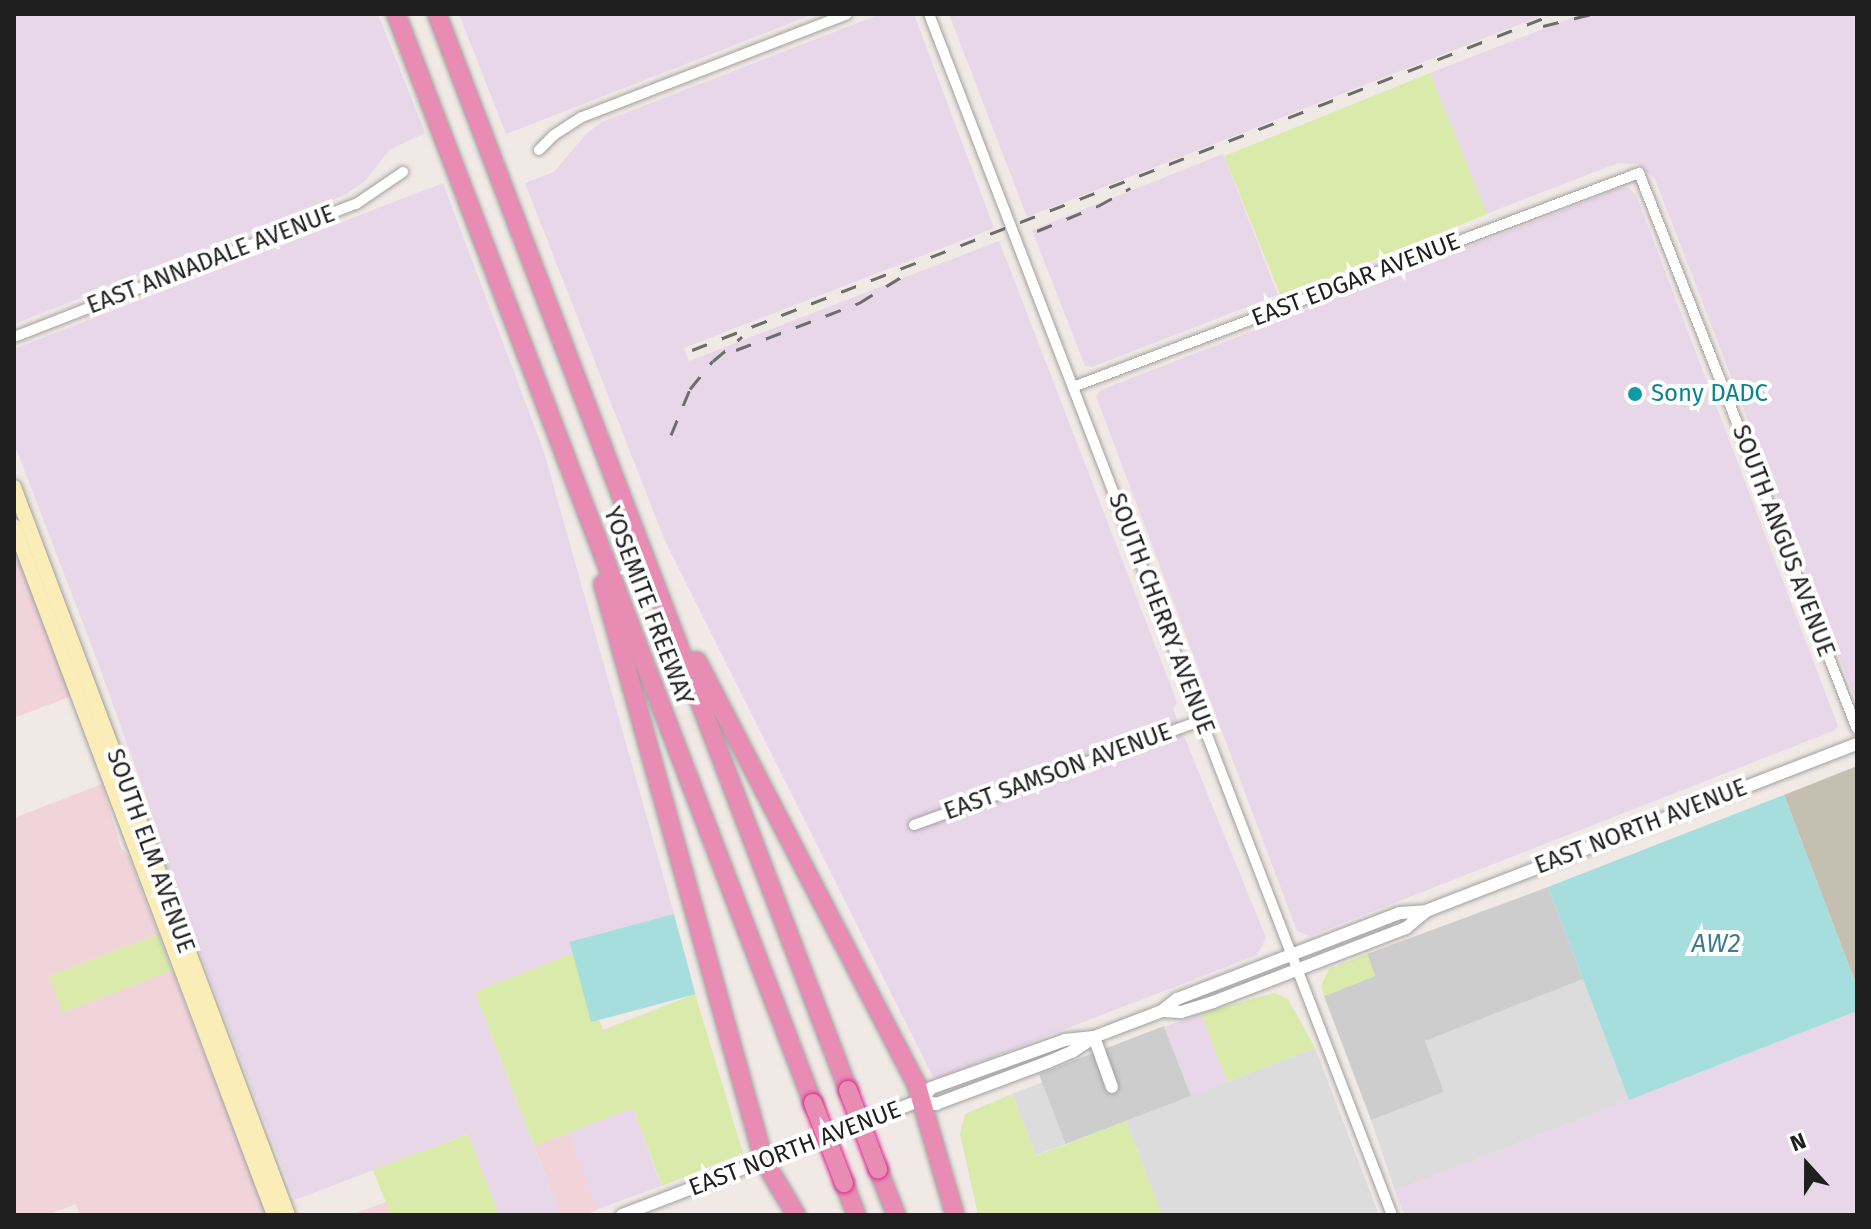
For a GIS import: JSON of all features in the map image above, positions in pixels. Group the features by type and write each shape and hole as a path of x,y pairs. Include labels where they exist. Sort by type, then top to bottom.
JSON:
{"highway":[{"name":"YOSEMITE FREEWAY","path":"396,14 856,1215"},
{"name":"YOSEMITE FREEWAY","path":"437,14 896,1215"},
{"path":"581,500 764,1161 796,1215"},
{"path":"636,531 727,725 922,1100 955,1215"}],"main road":[{"name":"SOUTH ELM AVENUE","path":"14,487 128,814 274,1215"},
{"name":"SOUTH ELM AVENUE","path":"14,526 288,1215"}],"street":[{"path":"539,150 554,135 582,117 847,14"},
{"name":"SOUTH CHERRY AVENUE","path":"929,14 1392,1215"},
{"name":"EAST ANNADALE AVENUE","path":"14,337 356,204 403,172"},
{"name":"EAST EDGAR AVENUE","path":"1073,387 1639,173"},
{"name":"SOUTH ANGUS AVENUE","path":"1639,173 1857,729"},
{"name":"EAST SAMSON AVENUE","path":"914,825 1202,720"},
{"name":"EAST NORTH AVENUE","path":"622,1215 922,1100 936,1104 961,1095 1072,1052 1094,1037 1162,1011 1177,999 1400,913 1426,911 1857,744"},
{"name":"EAST NORTH AVENUE","path":"1162,1011 1181,1012 1298,970 1406,928 1426,911"},
{"path":"1094,1037 1112,1087"}],"shaded area":[{"path":"14,14 378,14 425,133 389,150 365,181 343,196 14,324"},
{"path":"459,14 814,14 506,134"},
{"path":"881,14 914,14 994,228 684,348 689,361 999,241 1177,702 1173,709 1266,938 1257,955 941,1077 933,1077 665,541 525,183 554,172 586,134 602,122"},
{"path":"949,14 1546,14 1027,217"},
{"path":"1582,14 1857,14 1857,703 1655,179 1637,164 1618,163 1486,214 1430,73"},
{"path":"1223,154 1278,295 1092,367 1085,366 1032,230"},
{"path":"443,183 544,452 674,914 475,992 560,1215 499,1215 467,1134 295,1200 156,838 160,836 97,660 14,443 14,349"},
{"path":"1620,188 1629,188 1636,195 1838,726 1833,731 1310,936 1297,931 1096,396 1101,390"},
{"path":"14,546 72,696 14,718"},
{"path":"1857,766 1857,987 1784,795"},
{"path":"102,784 121,848 128,855 158,934 49,976 63,1012 172,970 266,1215 80,1215 76,1204 47,1215 14,1215 14,818"},
{"path":"1548,887 1583,979 1425,1041 1444,1092 1371,1120 1324,996 1375,976 1367,954"},
{"path":"1583,979 1629,1100 1395,1191 1371,1120 1444,1092 1425,1041"},
{"path":"1857,1011 1857,1215 1404,1215 1395,1191"},
{"path":"1201,1013 1228,1082 1191,1096 1165,1027"},
{"path":"1164,1026 1191,1096 1066,1144 1039,1074"},
{"path":"1315,1048 1379,1215 1162,1215 1126,1121"},
{"path":"1043,1082 1067,1144 1036,1155 1012,1094"},
{"path":"633,1108 661,1186 597,1209 569,1131"},
{"path":"569,1132 599,1209 585,1215 560,1215 534,1146"},
{"path":"386,1202 391,1215 351,1215"}],"green space":[{"path":"1430,73 1487,214 1281,297 1224,156"},
{"path":"158,934 172,970 63,1012 49,976"},
{"path":"573,953 603,1030 695,994 743,1153 662,1186 633,1108 534,1146 475,992"},
{"path":"1367,954 1375,976 1324,996 1321,986 1329,969"},
{"path":"1274,993 1288,999 1315,1048 1227,1082 1201,1013"},
{"path":"1012,1094 1036,1156 1126,1121 1162,1215 978,1215 960,1134 965,1114"},
{"path":"468,1134 499,1215 391,1215 373,1170"}],"water":[{"name":"AW2","path":"1784,795 1857,987 1857,1011 1629,1100 1548,887"},
{"path":"674,914 695,994 591,1022 570,942"}],"railway":[{"path":"692,350 1554,14"},
{"path":"1543,26 1592,14"},
{"path":"1037,231 1098,206 1130,188"},
{"path":"736,350 859,303 906,274"},
{"path":"671,435 690,389 713,361 742,337"}],"place":[{"name":"Sony DADC","path":"1635,394"}]}
